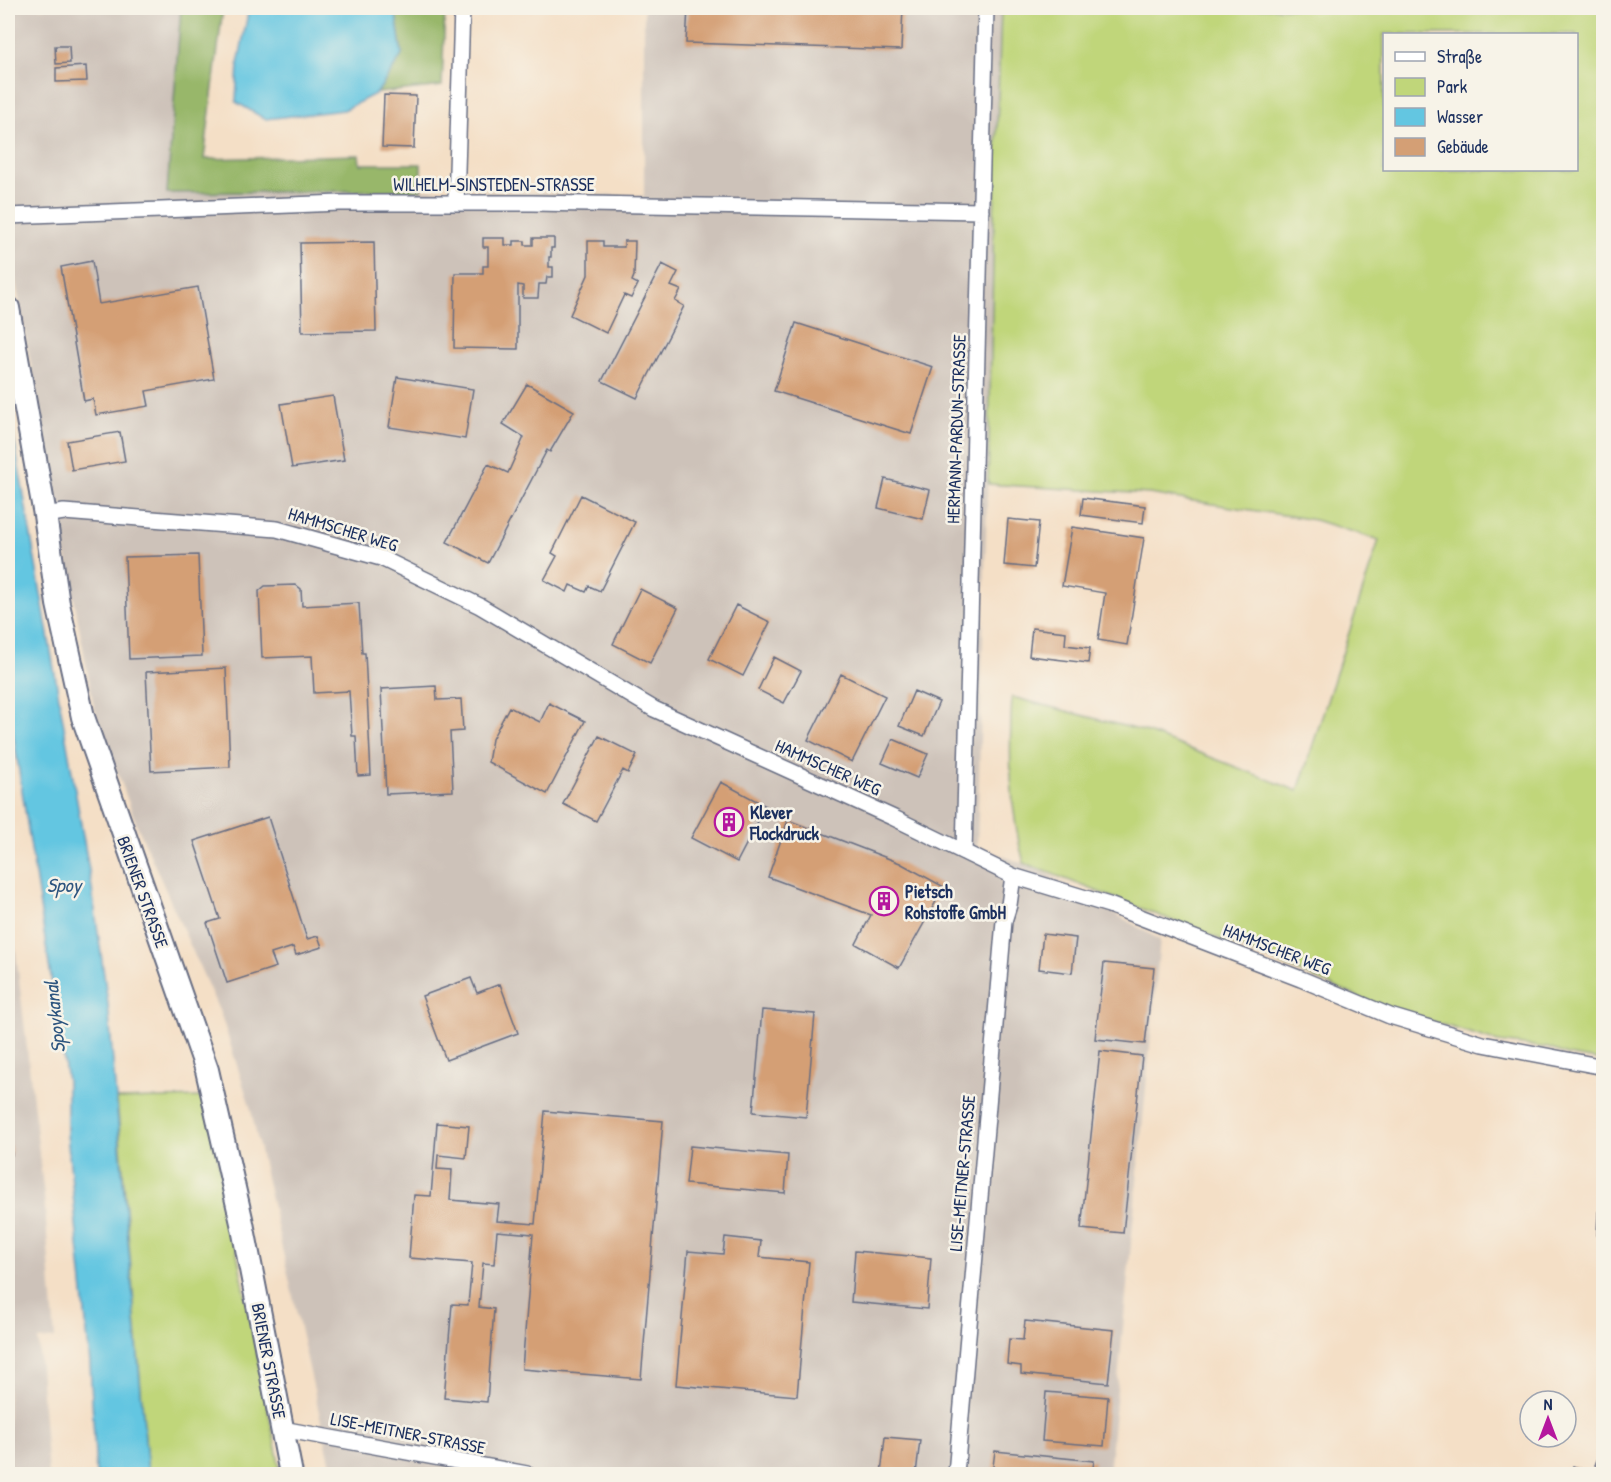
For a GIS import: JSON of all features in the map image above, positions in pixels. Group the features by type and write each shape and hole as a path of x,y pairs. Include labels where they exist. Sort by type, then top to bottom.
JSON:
{"street":[{"path":"456,203 462,8"},
{"name":"HERMANN-PARDUN-STRASSE","path":"964,852 986,8"},
{"name":"WILHELM-SINSTEDEN-STRASSE","path":"8,216 340,203 906,208 981,211"},
{"name":"BRIENER STRASSE","path":"8,308 45,516 58,604 83,717 121,832 207,1070 242,1223 291,1474"},
{"name":"HAMMSCHER WEG","path":"45,516 64,512 277,529 381,558 480,606 654,709 1013,876 1109,905 1390,1016 1483,1044 1604,1067"},
{"name":"LISE-MEITNER-STRASSE","path":"956,1474 1004,921 1013,876"},
{"name":"LISE-MEITNER-STRASSE","path":"282,1429 527,1474"}],"shaded area":[{"path":"8,8 181,8 167,193 406,189 644,196 644,8 1001,8 977,846 1042,871 1160,940 1109,1474 333,1474 250,1106 221,1015 136,823 94,707 8,240"},
{"path":"8,900 44,1196 55,1338 38,1340 48,1474 8,1474"}],"green space":[{"path":"181,8 223,8 204,159 359,155 360,164 421,164 421,190 167,193"},
{"path":"395,8 445,8 442,86 377,93 402,54"},
{"path":"1001,8 1603,8 1603,1061 1567,1055 1548,1048 1498,1042 1370,1002 1258,954 1024,863 1015,822 1011,781 1012,697 1143,731 1298,791 1379,540 1315,520 1149,494 988,484"},
{"path":"206,1097 281,1474 148,1474 117,1099"}],"water":[{"path":"249,8 395,8 402,55 377,93 344,110 265,119 236,102 238,64"},
{"name":"Spoy","path":"8,404 91,882 108,1004 148,1474 96,1474 90,1363 67,1134 67,1081 8,700"}],"building":[{"path":"688,8 903,8 901,50 686,43"},
{"path":"55,46 69,46 70,63 56,64"},
{"path":"86,66 87,81 56,82 56,68"},
{"path":"384,95 416,96 414,148 382,147"},
{"path":"483,238 505,238 505,245 514,245 514,241 525,241 525,245 533,245 533,238 554,238 554,248 551,248 551,257 549,257 549,267 553,267 553,277 547,277 546,284 539,284 538,298 523,298 523,286 518,285 518,349 454,348 455,273 483,273 483,266 488,266 488,247 483,247"},
{"path":"588,241 603,241 603,247 624,247 624,241 635,241 632,281 638,284 631,298 624,295 606,333 570,315 588,275"},
{"path":"374,242 376,331 302,332 300,243"},
{"path":"92,261 99,304 198,287 214,379 146,391 149,406 96,415 93,399 84,401 61,267"},
{"path":"662,264 678,272 671,286 681,290 675,301 684,306 637,398 602,381"},
{"path":"796,323 933,367 911,434 774,391"},
{"path":"397,377 473,389 465,439 389,427"},
{"path":"527,384 574,411 550,452 547,450 488,563 447,542 488,464 508,473 524,437 503,424"},
{"path":"333,396 344,460 292,468 281,404"},
{"path":"120,432 125,461 72,470 67,441"},
{"path":"885,479 930,490 923,519 878,508"},
{"path":"581,495 635,522 600,591 589,586 586,592 570,585 567,592 544,580 557,556 552,553"},
{"path":"1083,498 1145,506 1143,523 1081,515"},
{"path":"1008,519 1039,522 1034,568 1004,565"},
{"path":"1072,527 1144,538 1127,645 1098,640 1105,593 1062,586"},
{"path":"198,555 202,656 129,659 125,557"},
{"path":"296,585 301,589 302,606 359,603 362,653 365,653 371,775 358,776 356,736 352,736 349,691 314,693 312,656 262,658 259,591 265,586"},
{"path":"640,589 678,608 650,663 613,644"},
{"path":"736,605 770,622 743,676 709,659"},
{"path":"1032,628 1066,632 1065,645 1090,648 1088,663 1029,656"},
{"path":"774,657 801,671 784,703 758,690"},
{"path":"226,668 230,767 151,771 146,672"},
{"path":"841,674 885,696 852,762 808,740"},
{"path":"436,686 437,700 461,699 463,731 450,732 453,791 386,794 381,689"},
{"path":"914,691 939,702 924,736 899,726"},
{"path":"549,703 585,721 547,794 488,762 492,739 509,707 540,722"},
{"path":"599,736 637,755 628,773 623,770 596,821 563,804"},
{"path":"893,739 928,754 917,778 882,763"},
{"name":"Klever Flockdruck","path":"721,782 766,806 737,862 691,838"},
{"path":"268,817 307,939 318,936 322,947 296,955 293,947 271,954 276,967 227,983 207,923 220,919 194,841"},
{"name":"Pietsch Rohstoffe GmbH","path":"788,820 900,863 944,887 899,968 856,944 871,915 768,877"},
{"path":"1043,934 1076,938 1072,973 1039,969"},
{"path":"1104,963 1154,968 1145,1044 1095,1039"},
{"path":"471,978 477,993 500,984 518,1033 446,1060 422,996"},
{"path":"762,1010 815,1014 806,1117 753,1112"},
{"path":"1100,1051 1142,1056 1123,1233 1081,1229"},
{"path":"545,1111 663,1121 641,1379 522,1369 533,1234 497,1231 494,1264 483,1263 479,1307 494,1309 487,1402 444,1398 452,1304 468,1305 472,1263 409,1258 414,1195 431,1196 437,1123 469,1126 466,1158 438,1155 437,1169 452,1170 450,1200 499,1204 497,1221 535,1224"},
{"path":"8,1134 12,1155 8,1156"},
{"path":"690,1146 788,1155 785,1193 686,1184"},
{"path":"1598,1212 1604,1213 1604,1235 1597,1235"},
{"path":"725,1237 761,1241 759,1257 809,1262 797,1396 676,1385 688,1251 723,1254"},
{"path":"855,1251 931,1258 927,1309 851,1302"},
{"path":"1025,1321 1114,1330 1108,1383 1021,1374 1021,1366 1007,1364 1009,1339 1023,1340"},
{"path":"1046,1392 1108,1397 1104,1446 1042,1441"},
{"path":"885,1437 920,1440 916,1474 881,1474"},
{"path":"1602,1448 1604,1449 1604,1474 1595,1474 1598,1466 1595,1465"},
{"path":"995,1451 1094,1461 1092,1474 992,1474"},
{"path":"1573,1466 1587,1471 1585,1474 1562,1474 1563,1471 1570,1473"}],"place":[{"name":"Klever Flockdruck","path":"729,822"},
{"name":"Pietsch Rohstoffe GmbH","path":"884,901"}],"water label":[{"name":"Spoykanal","path":"54,1017"}]}
